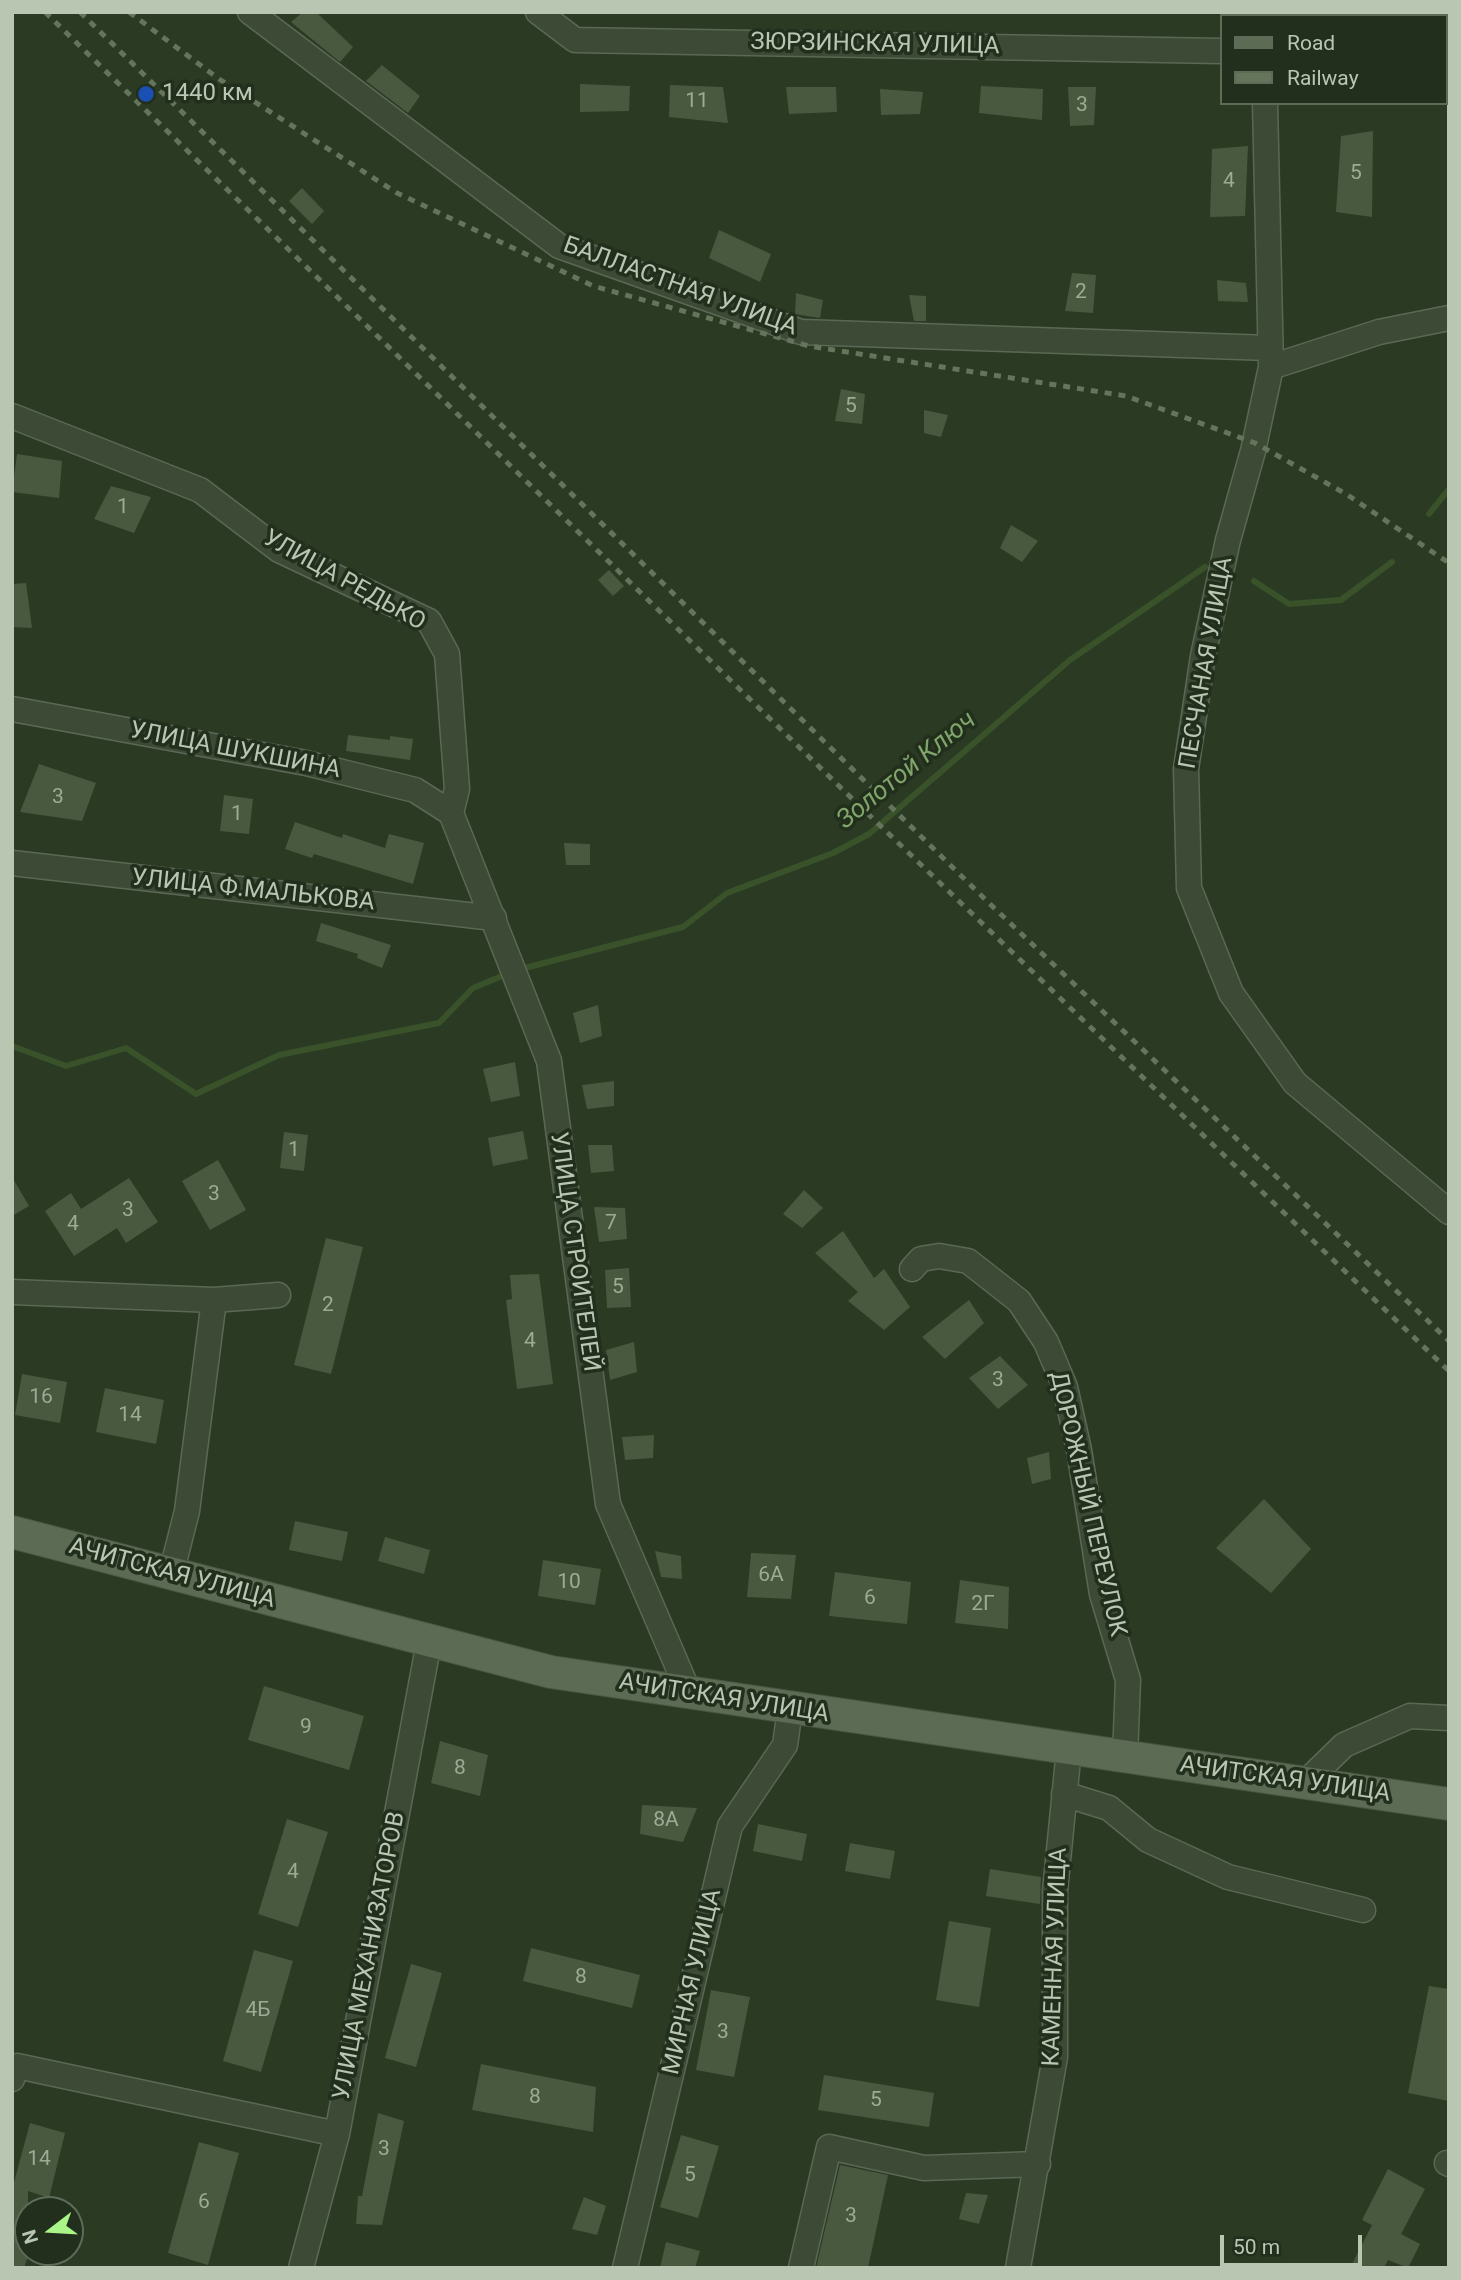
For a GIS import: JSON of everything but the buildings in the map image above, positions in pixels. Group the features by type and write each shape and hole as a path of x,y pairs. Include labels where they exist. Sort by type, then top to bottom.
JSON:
{"main road":[{"name":"АЧИТСКАЯ УЛИЦА","path":"12,1532 551,1672 1449,1804"}],"street":[{"name":"БАЛЛАСТНАЯ УЛИЦА","path":"250,12 559,246 801,332 1270,357"},
{"name":"ЗЮРЗИНСКАЯ УЛИЦА","path":"538,12 575,40 1220,51"},
{"name":"ПЕСЧАНАЯ УЛИЦА","path":"1265,105 1270,357 1253,451 1228,540 1203,656 1186,769 1189,888 1231,993 1295,1083 1449,1212"},
{"path":"1270,357 1449,318"},
{"name":"УЛИЦА РЕДЬКО","path":"12,416 200,490 279,550 429,621 447,654 457,789 451,813"},
{"name":"УЛИЦА ШУКШИНА","path":"12,709 306,763 415,790 451,813"},
{"name":"УЛИЦА СТРОИТЕЛЕЙ","path":"451,813 495,918 548,1061 608,1504 689,1693"},
{"name":"УЛИЦА Ф.МАЛЬКОВА","path":"12,863 495,918"},
{"name":"ДОРОЖНЫЙ ПЕРЕУЛОК","path":"912,1269 921,1259 939,1256 968,1261 1019,1301 1046,1342 1065,1387 1079,1450 1102,1594 1128,1680 1125,1757"},
{"path":"12,1292 214,1300 278,1295"},
{"path":"171,1574 187,1511 214,1300"},
{"name":"УЛИЦА МЕХАНИЗАТОРОВ","path":"301,2268 337,2134 429,1642"},
{"name":"МИРНАЯ УЛИЦА","path":"625,2268 730,1826 785,1745 790,1709"},
{"path":"1305,1783 1344,1745 1410,1716 1449,1718"},
{"name":"КАМЕННАЯ УЛИЦА","path":"1018,2268 1055,2057 1055,1891 1069,1749"},
{"path":"1064,1794 1109,1808 1148,1840 1228,1877 1363,1910"},
{"path":"15,2073 337,2134"},
{"path":"801,2268 829,2147 924,2168 1038,2164"}],"waterway":[{"name":"Золотой Ключ","path":"1429,514 1449,489"},
{"name":"Золотой Ключ","path":"1254,581 1289,604 1341,600 1392,562"},
{"name":"Золотой Ключ","path":"521,969 683,927 727,893 833,853 869,834 1070,660 1205,567"},
{"name":"Золотой Ключ","path":"12,1046 66,1066 126,1048 196,1094 279,1055 439,1023 473,988 502,976"}],"railway":[{"path":"45,12 841,788 1449,1371"},
{"path":"80,12 990,904 1449,1341"},
{"path":"129,12 219,79 397,193 593,286 809,346 1126,396 1255,443 1346,494 1449,563"}],"place":[{"name":"1440 км","path":"146,94"}]}
